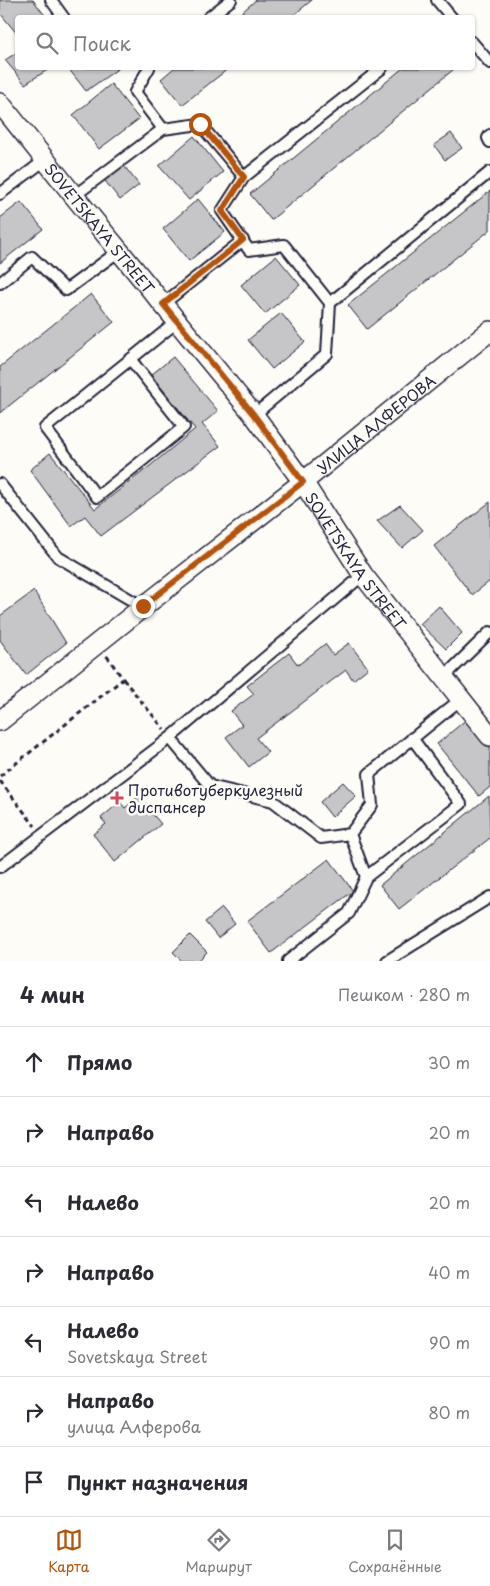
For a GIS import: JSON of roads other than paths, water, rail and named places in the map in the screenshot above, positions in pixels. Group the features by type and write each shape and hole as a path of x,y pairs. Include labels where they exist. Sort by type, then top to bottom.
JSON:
{"street":[{"name":"SOVETSKAYA STREET","path":"0,103 254,415 303,482 363,575 490,736"},
{"name":"УЛИЦА АЛФЕРОВА","path":"0,721 143,606 303,482 490,331"}],"lane":[{"path":"51,0 62,15"},
{"path":"212,15 231,0"},
{"path":"437,0 447,15"},
{"path":"475,46 490,63"},
{"path":"148,70 135,92 163,129"},
{"path":"254,415 327,354 330,302 284,245 249,250 222,211 244,177 379,70"},
{"path":"74,196 163,129 200,124 244,177"},
{"path":"490,135 488,138 490,142"},
{"path":"0,194 45,160"},
{"path":"330,302 490,172"},
{"path":"163,304 243,240"},
{"path":"0,283 32,257 66,290 119,251"},
{"path":"131,360 184,427 97,497 45,428 178,322"},
{"path":"0,484 58,558 143,606"},
{"path":"0,867 170,738 363,575"},
{"path":"444,677 490,632"},
{"path":"170,738 210,786 273,802 321,838 350,834 372,805 369,774 461,699"},
{"path":"288,961 349,913 366,877 461,804 412,738"},
{"path":"350,834 366,877"},
{"path":"387,961 490,897"}],"place":[{"name":"Противотуберкулезный диспансер","path":"117,798"}]}
